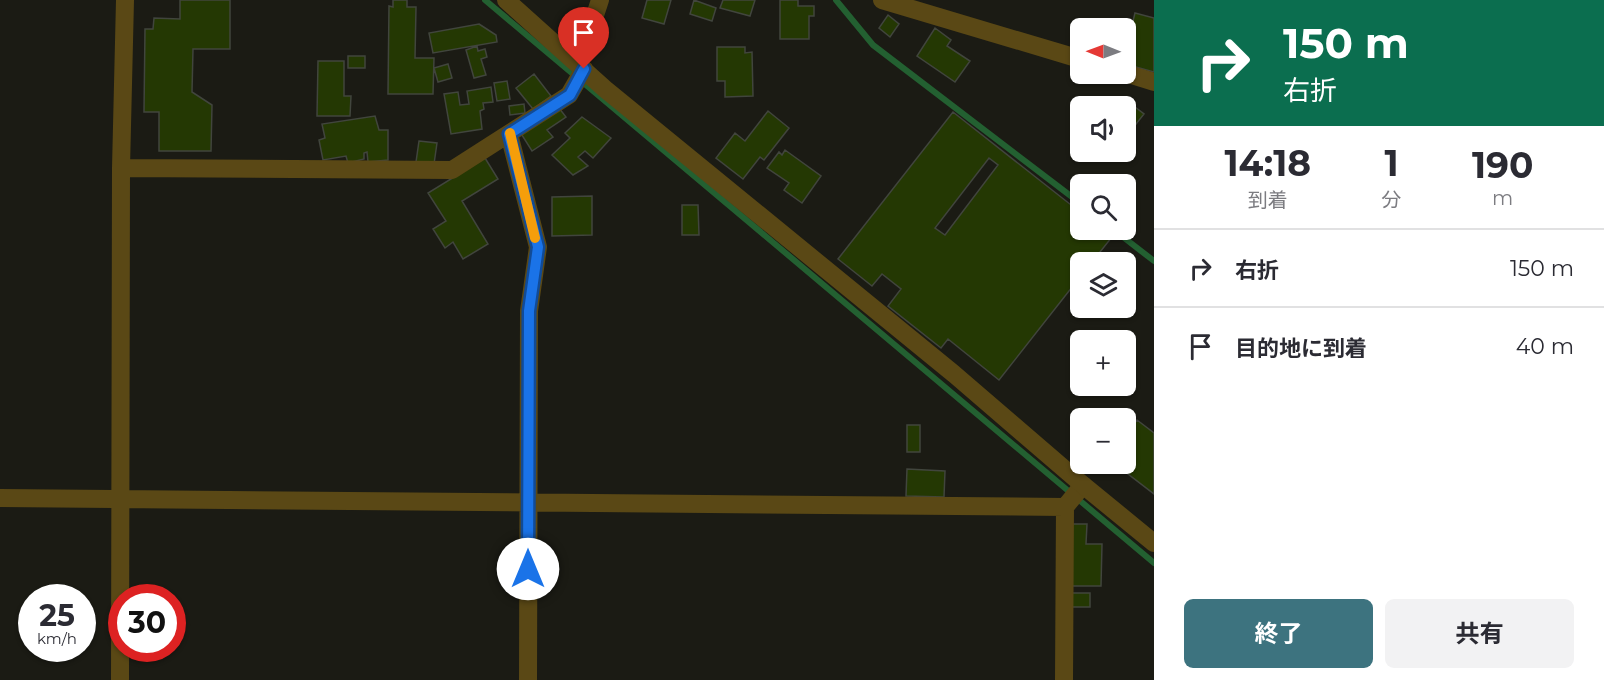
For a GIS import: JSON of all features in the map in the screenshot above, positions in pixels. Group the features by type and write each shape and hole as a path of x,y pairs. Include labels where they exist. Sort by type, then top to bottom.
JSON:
{"street":[{"path":"120,680 120,168 125,0"},
{"path":"506,0 582,67 954,374 1154,543"},
{"path":"120,168 452,170 570,95 582,67 600,0"},
{"path":"882,0 1070,56"},
{"path":"1136,76 1154,82"},
{"path":"509,134 538,247 529,311 528,680"},
{"path":"1064,680 1065,507 1083,485"},
{"path":"0,498 1065,507"}],"building":[{"path":"180,0 230,0 230,49 193,49 192,92 212,105 211,151 159,151 159,112 144,112 145,29 153,29 154,18 180,19"},
{"path":"393,0 407,0 407,7 416,7 415,58 434,58 433,94 388,94 389,6 393,7"},
{"path":"647,0 671,0 664,24 642,18"},
{"path":"694,0 716,8 712,21 690,14"},
{"path":"723,0 755,0 750,16 720,8"},
{"path":"780,0 798,0 798,6 814,6 814,16 809,16 809,39 780,39"},
{"path":"1135,13 1154,18 1154,72 1136,67 1136,18 1134,18"},
{"path":"888,15 899,24 890,37 879,28"},
{"path":"479,24 496,35 497,42 433,53 429,33"},
{"path":"935,28 951,40 947,46 970,61 955,82 917,56"},
{"path":"477,46 478,51 485,49 487,57 481,59 486,75 474,78 466,50"},
{"path":"717,47 745,47 745,53 752,52 753,96 725,97 725,81 717,81"},
{"path":"348,56 365,56 365,68 348,68"},
{"path":"318,61 344,61 344,96 351,96 350,116 317,116"},
{"path":"448,64 452,78 438,82 434,68"},
{"path":"534,74 551,96 533,109 516,88"},
{"path":"507,81 510,99 497,101 494,83"},
{"path":"491,87 493,102 483,103 484,109 480,111 482,129 451,134 444,94 458,92 460,105 469,104 467,91"},
{"path":"524,104 525,113 510,115 509,106"},
{"path":"559,108 566,117 547,130 553,137 532,151 520,132"},
{"path":"1136,108 1144,114 1136,124"},
{"path":"768,111 789,128 764,160 760,157 743,179 716,158 735,133 745,141"},
{"path":"953,112 1070,204 1070,240 1110,240 1100,252 1070,252 1070,290 999,380 948,339 941,348 888,306 901,289 882,274 872,286 838,259","holes":["989,158 998,165 945,235 935,228"]},
{"path":"375,116 379,130 388,130 388,160 368,162 367,152 364,153 364,159 348,163 346,156 323,160 319,140 325,138 322,124"},
{"path":"582,117 611,138 593,158 585,151 578,157 588,166 573,175 552,155 570,138 565,133"},
{"path":"419,141 437,143 434,164 416,162"},
{"path":"785,150 821,176 802,203 784,190 789,183 767,168 779,152 782,155"},
{"path":"485,158 498,179 462,201 488,244 463,259 453,242 445,248 433,229 446,221 428,193"},
{"path":"592,196 592,235 552,236 552,197"},
{"path":"682,205 698,205 699,235 682,235"},
{"path":"1136,421 1154,433 1154,494 1128,474 1136,474"},
{"path":"907,425 920,425 920,452 907,452"},
{"path":"907,469 945,471 944,497 906,496"},
{"path":"1067,524 1087,524 1086,544 1102,544 1101,586 1070,586"},
{"path":"1069,593 1090,593 1090,607 1068,607"}],"waterway":[{"path":"485,0 1154,563"},
{"path":"836,0 873,45 1070,195"},
{"path":"1127,240 1154,261"}],"slow traffic":[{"path":"510,133 535,238"}],"route":[{"path":"528,569 529,311 538,247 509,134 570,95 584,69"}]}
